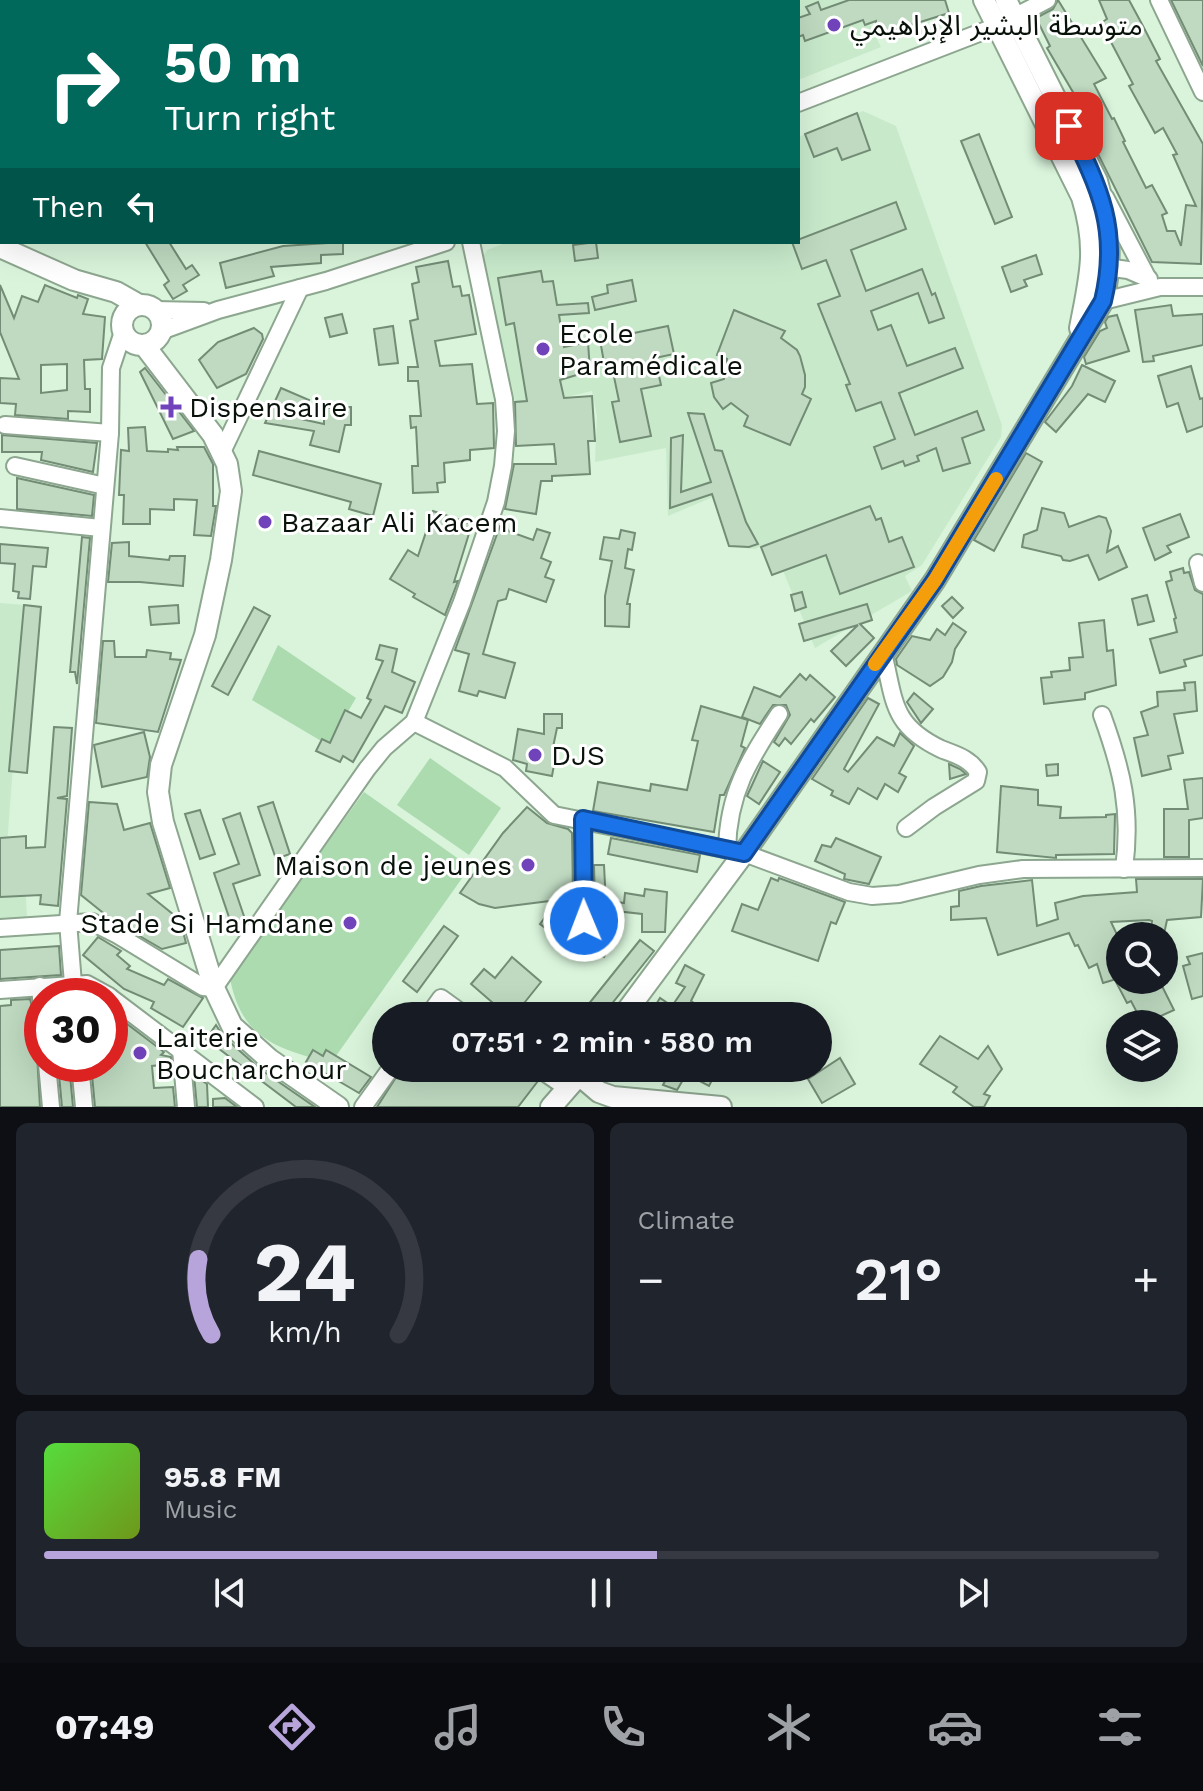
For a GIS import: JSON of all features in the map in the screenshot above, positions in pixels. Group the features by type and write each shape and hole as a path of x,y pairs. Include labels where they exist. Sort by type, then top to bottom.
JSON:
{"main road":[{"path":"633,1002 735,851 935,580 1076,348 1095,299 1100,266 1110,246 1097,181 1006,14 984,0"},
{"path":"1006,14 1082,197 1100,266"},
{"path":"0,247 74,280 116,292 161,319 154,337 176,386 227,464 231,491 221,560 205,635 161,765 158,792 163,822 214,988 232,1026 269,1059 338,1107"},
{"path":"74,280 109,305 134,343 154,337"},
{"path":"122,326 128,310 147,308"},
{"path":"551,1107 573,1082"},
{"path":"584,1082 613,1097 721,1107"}],"street":[{"path":"800,102 1006,14 1047,0"},
{"path":"1159,0 1203,92"},
{"path":"1097,181 1153,282"},
{"path":"154,337 218,310 300,288 396,250 434,244"},
{"path":"0,928 92,922 203,987 214,988 367,769 384,748 414,722 462,602 496,502 503,466 506,431 504,399 471,244"},
{"path":"1100,266 1153,282 1203,287"},
{"path":"1095,299 1153,282"},
{"path":"222,452 300,288"},
{"path":"147,308 218,310"},
{"path":"73,978 68,922 110,433 111,368 122,326"},
{"path":"5,425 110,433"},
{"path":"15,466 105,486"},
{"path":"0,518 101,528"},
{"path":"1198,563 1203,583"},
{"path":"883,653 898,716 908,729 939,748 962,757 978,772 976,781 969,787 906,828"},
{"path":"735,851 727,827 733,795 749,759 779,714"},
{"path":"1102,715 1121,766 1126,791 1127,851 1124,869"},
{"path":"414,722 505,768 554,815 735,851 849,892 872,896 899,894 979,875 1023,869 1203,868"},
{"path":"583,819 584,921"},
{"path":"0,990 24,988"},
{"path":"128,1009 255,1107"},
{"path":"181,1049 186,1107"},
{"path":"49,1082 51,1107"},
{"path":"82,1082 84,1107"},
{"path":"363,1107 381,1082"}],"shaded area":[{"name":"متوسطة البشير الإبراهيمي","path":"800,0 858,0 881,47 800,79"},
{"path":"863,111 896,126 1002,425 1001,437 922,565 905,576 912,591 815,648 771,542 755,549 742,548 732,541 713,497 668,516 666,448 595,462 597,416 592,391 517,409 482,259 487,250 503,244 800,244 800,136"},
{"path":"0,603 25,605 7,846 23,846 27,917 0,919"},
{"path":"278,645 356,698 328,745 252,700"},
{"path":"430,758 501,808 469,855 397,805"},
{"name":"Stade Si Hamdane","path":"364,792 470,867 331,1063 279,1046 253,1028 235,999 230,978"}],"building":[{"path":"849,0 945,0 949,13 876,36 876,21 865,25 863,20 805,41 803,35 800,36 800,17 810,14 806,7 818,2 821,10"},
{"path":"1058,0 1106,78 1094,84 1114,118 1146,188 1152,185 1167,213 1162,215 1167,231 1175,231 1181,246 1186,205 1196,206 1173,155 1177,154 1163,128 1155,133 1129,86 1133,84 1101,23 1107,19 1099,0 1129,0 1160,59 1156,61 1203,144 1201,264 1152,262 1072,102 1077,99 1047,48 1050,46 1036,18 1053,9"},
{"path":"1171,0 1203,0 1203,66"},
{"path":"857,113 870,150 842,160 837,148 814,157 805,134"},
{"path":"979,134 1012,217 995,224 961,141"},
{"path":"896,202 906,229 851,250 866,291 922,269 944,318 929,323 918,293 871,311 878,330 891,325 907,366 955,348 963,368 899,393 915,435 977,411 984,430 962,438 970,463 943,471 936,448 917,456 919,461 905,466 903,461 882,469 874,447 895,439 881,402 856,411 846,385 850,384 818,304 840,296 826,260 802,269 793,244 800,244 800,239"},
{"path":"146,244 170,244 186,269 192,265 199,275 183,285 187,291 173,299 164,285 169,281"},
{"path":"343,244 343,254 321,255 321,263 271,267 274,276 226,288 220,263 283,246"},
{"path":"596,244 598,258 575,261 573,245"},
{"path":"1036,255 1042,274 1024,280 1027,286 1011,292 1002,267"},
{"path":"448,261 453,287 460,286 462,296 469,295 476,334 435,341 440,366 472,364 477,404 493,403 494,448 470,450 470,460 444,463 445,482 437,483 438,492 413,493 412,466 418,466 416,427 411,428 410,416 421,416 418,381 408,381 408,367 418,367 410,321 418,319 412,284 419,282 416,267"},
{"path":"541,271 543,282 553,281 557,305 588,303 589,313 559,315 564,347 588,342 590,371 560,380 564,398 592,396 595,441 588,441 590,474 552,476 552,481 541,481 536,514 505,509 514,464 556,464 554,444 516,446 515,402 527,401 514,323 506,325 498,278"},
{"path":"632,280 636,301 595,310 592,297 608,293 607,285"},
{"path":"0,285 14,318 22,296 38,302 45,285 77,298 78,295 88,299 83,314 105,317 102,359 84,360 85,389 90,389 90,412 68,411 68,419 15,415 16,404 0,403 0,378 19,379 0,332","holes":["67,364 67,390 41,393 41,365"]},
{"path":"1171,305 1173,316 1203,314 1203,345 1153,356 1154,361 1143,362 1135,310"},
{"path":"734,310 785,331 781,338 800,356 805,375 802,394 811,399 790,445 744,426 748,416 731,403 723,409 714,397 711,383 724,379 727,359 717,355"},
{"path":"342,314 347,333 330,337 325,318"},
{"path":"1117,315 1129,351 1086,364 1084,357 1100,331 1107,328 1105,322 1108,317"},
{"path":"393,326 398,363 379,365 374,329"},
{"path":"668,326 674,354 655,358 661,385 641,389 651,436 620,442 612,402 619,401 612,367 605,368 600,340"},
{"path":"254,328 263,339 246,374 217,388 199,360 218,342"},
{"path":"1082,365 1115,381 1105,402 1088,394 1056,432 1045,422 1072,386"},
{"path":"1191,366 1200,399 1203,398 1203,426 1187,432 1178,403 1167,407 1158,376"},
{"name":"Dispensaire","path":"145,368 194,431 173,439 140,372"},
{"path":"281,388 309,400 301,419 324,424 324,408 351,407 351,425 345,425 339,452 310,445 314,431 265,423"},
{"path":"688,413 704,414 715,450 722,451 746,522 758,544 729,546 712,494 670,508 671,438 683,435 681,492 711,482"},
{"path":"145,427 147,451 168,452 168,449 178,450 177,447 204,447 213,464 213,506 216,506 211,536 194,535 197,500 174,499 174,510 150,509 150,524 123,524 124,495 119,495 121,450 129,451 128,428"},
{"path":"2,435 97,443 93,472 41,460 42,452 2,452"},
{"path":"259,451 381,484 373,516 349,509 351,502 253,475"},
{"path":"1026,453 1042,462 994,551 974,540"},
{"path":"17,478 94,495 92,516 17,509"},
{"path":"870,506 876,520 881,518 889,542 902,537 914,567 840,594 826,555 772,575 761,547"},
{"path":"1042,508 1064,513 1069,527 1099,516 1106,518 1111,531 1107,552 1118,546 1127,567 1099,580 1088,555 1070,561 1022,547 1024,535 1037,530"},
{"path":"433,511 472,524 454,582 458,581 445,615 413,597 415,594 390,579 408,550 418,556"},
{"path":"1180,514 1189,537 1167,546 1171,552 1155,560 1143,528"},
{"path":"506,524 508,531 533,540 537,529 550,533 541,558 551,562 545,577 554,580 546,602 509,589 506,599 498,601 483,654 515,663 505,698 479,691 477,696 459,691 469,654 455,650 500,526"},
{"path":"621,530 635,533 625,568 634,570 627,604 630,604 629,627 605,626 605,596 612,561 600,559 604,537 619,539"},
{"path":"82,537 90,538 77,684 75,672 70,672"},
{"path":"129,542 129,556 169,560 170,556 185,556 183,586 108,582 112,543"},
{"path":"0,544 48,548 46,567 33,566 30,599 18,598 19,592 13,591 15,564 0,563"},
{"path":"1183,568 1184,573 1189,572 1195,590 1203,594 1203,655 1184,660 1186,666 1160,673 1150,639 1177,632 1166,582 1172,580 1170,572"},
{"path":"802,592 806,607 795,611 791,595"},
{"path":"1147,595 1154,621 1138,625 1132,599"},
{"path":"952,597 963,608 953,618 942,606"},
{"path":"867,604 872,620 860,624 874,638 846,666 831,651 858,625 804,641 799,624"},
{"path":"24,605 41,607 27,773 9,771"},
{"path":"178,605 179,623 151,625 149,607"},
{"path":"254,607 270,616 228,695 212,686"},
{"path":"1104,620 1107,651 1113,650 1116,685 1085,693 1085,699 1044,704 1041,678 1052,677 1051,672 1070,670 1069,658 1083,657 1079,623"},
{"path":"953,623 966,632 943,677 930,686 897,665 896,659 912,636 930,640 937,629 945,635"},
{"path":"103,641 114,641 115,657 146,657 147,650 171,653 170,659 181,660 158,732 96,723"},
{"path":"380,645 397,649 392,672 415,682 402,713 385,706 353,762 343,756 340,762 316,751 322,739 330,743 345,710 361,718 371,700 367,698 383,661 376,659"},
{"path":"800,674 806,680 810,675 835,697 814,722 811,719 791,744 785,738 779,746 774,742 790,715 786,705 773,705 760,724 742,717 754,687 780,697"},
{"path":"1195,682 1197,711 1174,714 1183,753 1168,756 1171,769 1142,776 1134,738 1148,735 1141,712 1158,706 1157,692 1185,690 1184,683"},
{"path":"914,693 933,709 921,723 907,702"},
{"path":"868,698 879,704 844,769 848,772 877,737 894,746 900,733 914,746 899,773 906,777 898,792 885,784 877,799 858,788 849,804 831,795 833,791 812,779"},
{"path":"701,706 748,720 741,746 745,748 724,795 720,795 714,832 593,811 598,782 650,791 651,784 687,790 698,741 692,740"},
{"name":"DJS","path":"544,714 562,714 562,728 557,728 553,747 557,748 552,776 526,771 527,764 513,760 518,729 544,734"},
{"path":"54,727 72,728 67,796 57,798 67,799 58,906 40,904 41,895 0,897 0,838 26,836 26,848 45,847"},
{"path":"144,732 150,757 147,777 102,787 94,745"},
{"path":"763,761 780,772 759,804 747,796"},
{"path":"949,764 960,769 966,774 950,779"},
{"path":"1058,764 1058,775 1047,776 1046,765"},
{"path":"1203,778 1203,818 1189,820 1189,857 1164,857 1164,809 1188,809 1184,780"},
{"path":"1001,786 1038,790 1038,805 1061,807 1060,818 1115,814 1114,854 1056,855 1056,858 997,852"},
{"path":"89,802 117,804 124,830 150,823 170,888 148,894 181,924 186,943 162,949 112,920 81,895"},
{"path":"273,802 290,854 276,859 258,807"},
{"name":"Maison de jeunes","path":"527,807 547,823 572,833 573,898 495,908 479,904 460,893 503,833"},
{"path":"200,810 215,854 200,859 185,814"},
{"path":"240,813 260,875 233,884 246,922 232,926 214,873 239,864 223,819"},
{"path":"611,838 700,855 697,872 608,854"},
{"path":"836,838 881,857 869,884 844,879 845,874 815,861 822,845 831,847"},
{"path":"594,865 604,865 606,905 595,906"},
{"path":"771,878 778,881 779,878 845,902 836,924 831,922 818,961 732,931 742,904 758,910"},
{"path":"1136,879 1203,879 1201,917 1167,922 1106,922 1106,982 1103,983 1097,964 1089,968 1069,933 998,955 986,918 951,920 951,907 959,906 959,891 981,886 1032,880 1037,926 1058,919 1055,903 1083,896 1137,892"},
{"path":"645,889 667,892 665,932 642,932 642,914 616,911 617,902 624,903 625,893 644,896"},
{"path":"553,907 569,920 556,936 540,924"},
{"path":"444,926 458,936 417,992 403,981"},
{"path":"598,929 614,938 604,957 588,949"},
{"path":"98,937 121,951 117,955 130,966 127,969 164,985 168,979 203,998 183,1027 151,1008 154,1002 128,991 128,978 111,978 83,955"},
{"path":"640,940 654,951 613,1002 590,1002"},
{"path":"59,946 61,975 0,979 0,950"},
{"path":"1203,953 1203,996 1192,999 1183,966 1190,964 1187,957"},
{"path":"512,957 541,982 525,1002 492,1002 471,984 484,969 495,978"},
{"path":"685,965 704,975 692,1002 675,1002 685,987 676,983"},
{"path":"1122,994 1166,994 1174,1010 1136,1010 1131,1001 1127,1003"},
{"path":"24,999 24,1082 39,1082 40,1107 0,1107 0,1006 11,1005 11,1000"},
{"path":"128,1025 164,1052 161,1055 171,1057 171,1064 152,1066 154,1088 173,1087 175,1107 95,1107 93,1082 128,1082"},
{"path":"216,1025 223,1036 260,1069 315,1107 296,1107 206,1039"},
{"path":"940,1036 978,1059 988,1046 1002,1069 984,1094 990,1096 984,1107 974,1107 953,1092 957,1087 920,1064"},
{"path":"313,1050 323,1056 326,1050 371,1077 359,1093 306,1062"},
{"path":"840,1058 855,1084 822,1103 810,1082 832,1082 832,1063"},
{"path":"194,1075 207,1084 208,1107 197,1107"},
{"path":"60,1082 71,1082 73,1107 62,1107"},
{"path":"393,1082 537,1082 518,1107 377,1107"},
{"path":"664,1082 682,1082 677,1090 663,1085"},
{"path":"225,1098 237,1107 213,1107 213,1099"}],"slow traffic":[{"path":"875,664 935,580 996,479"}],"place":[{"name":"متوسطة البشير الإبراهيمي","path":"834,25"},
{"name":"Ecole Paramédicale","path":"543,349"},
{"name":"Dispensaire","path":"171,407"},
{"name":"Bazaar Ali Kacem","path":"265,522"},
{"name":"DJS","path":"535,755"},
{"name":"Maison de jeunes","path":"528,865"},
{"name":"Stade Si Hamdane","path":"350,923"},
{"name":"Laiterie Boucharchour","path":"140,1053"}],"route":[{"path":"584,921 583,819 744,853 935,580 1103,301 1110,246 1105,209 1097,181 1069,126"}]}
